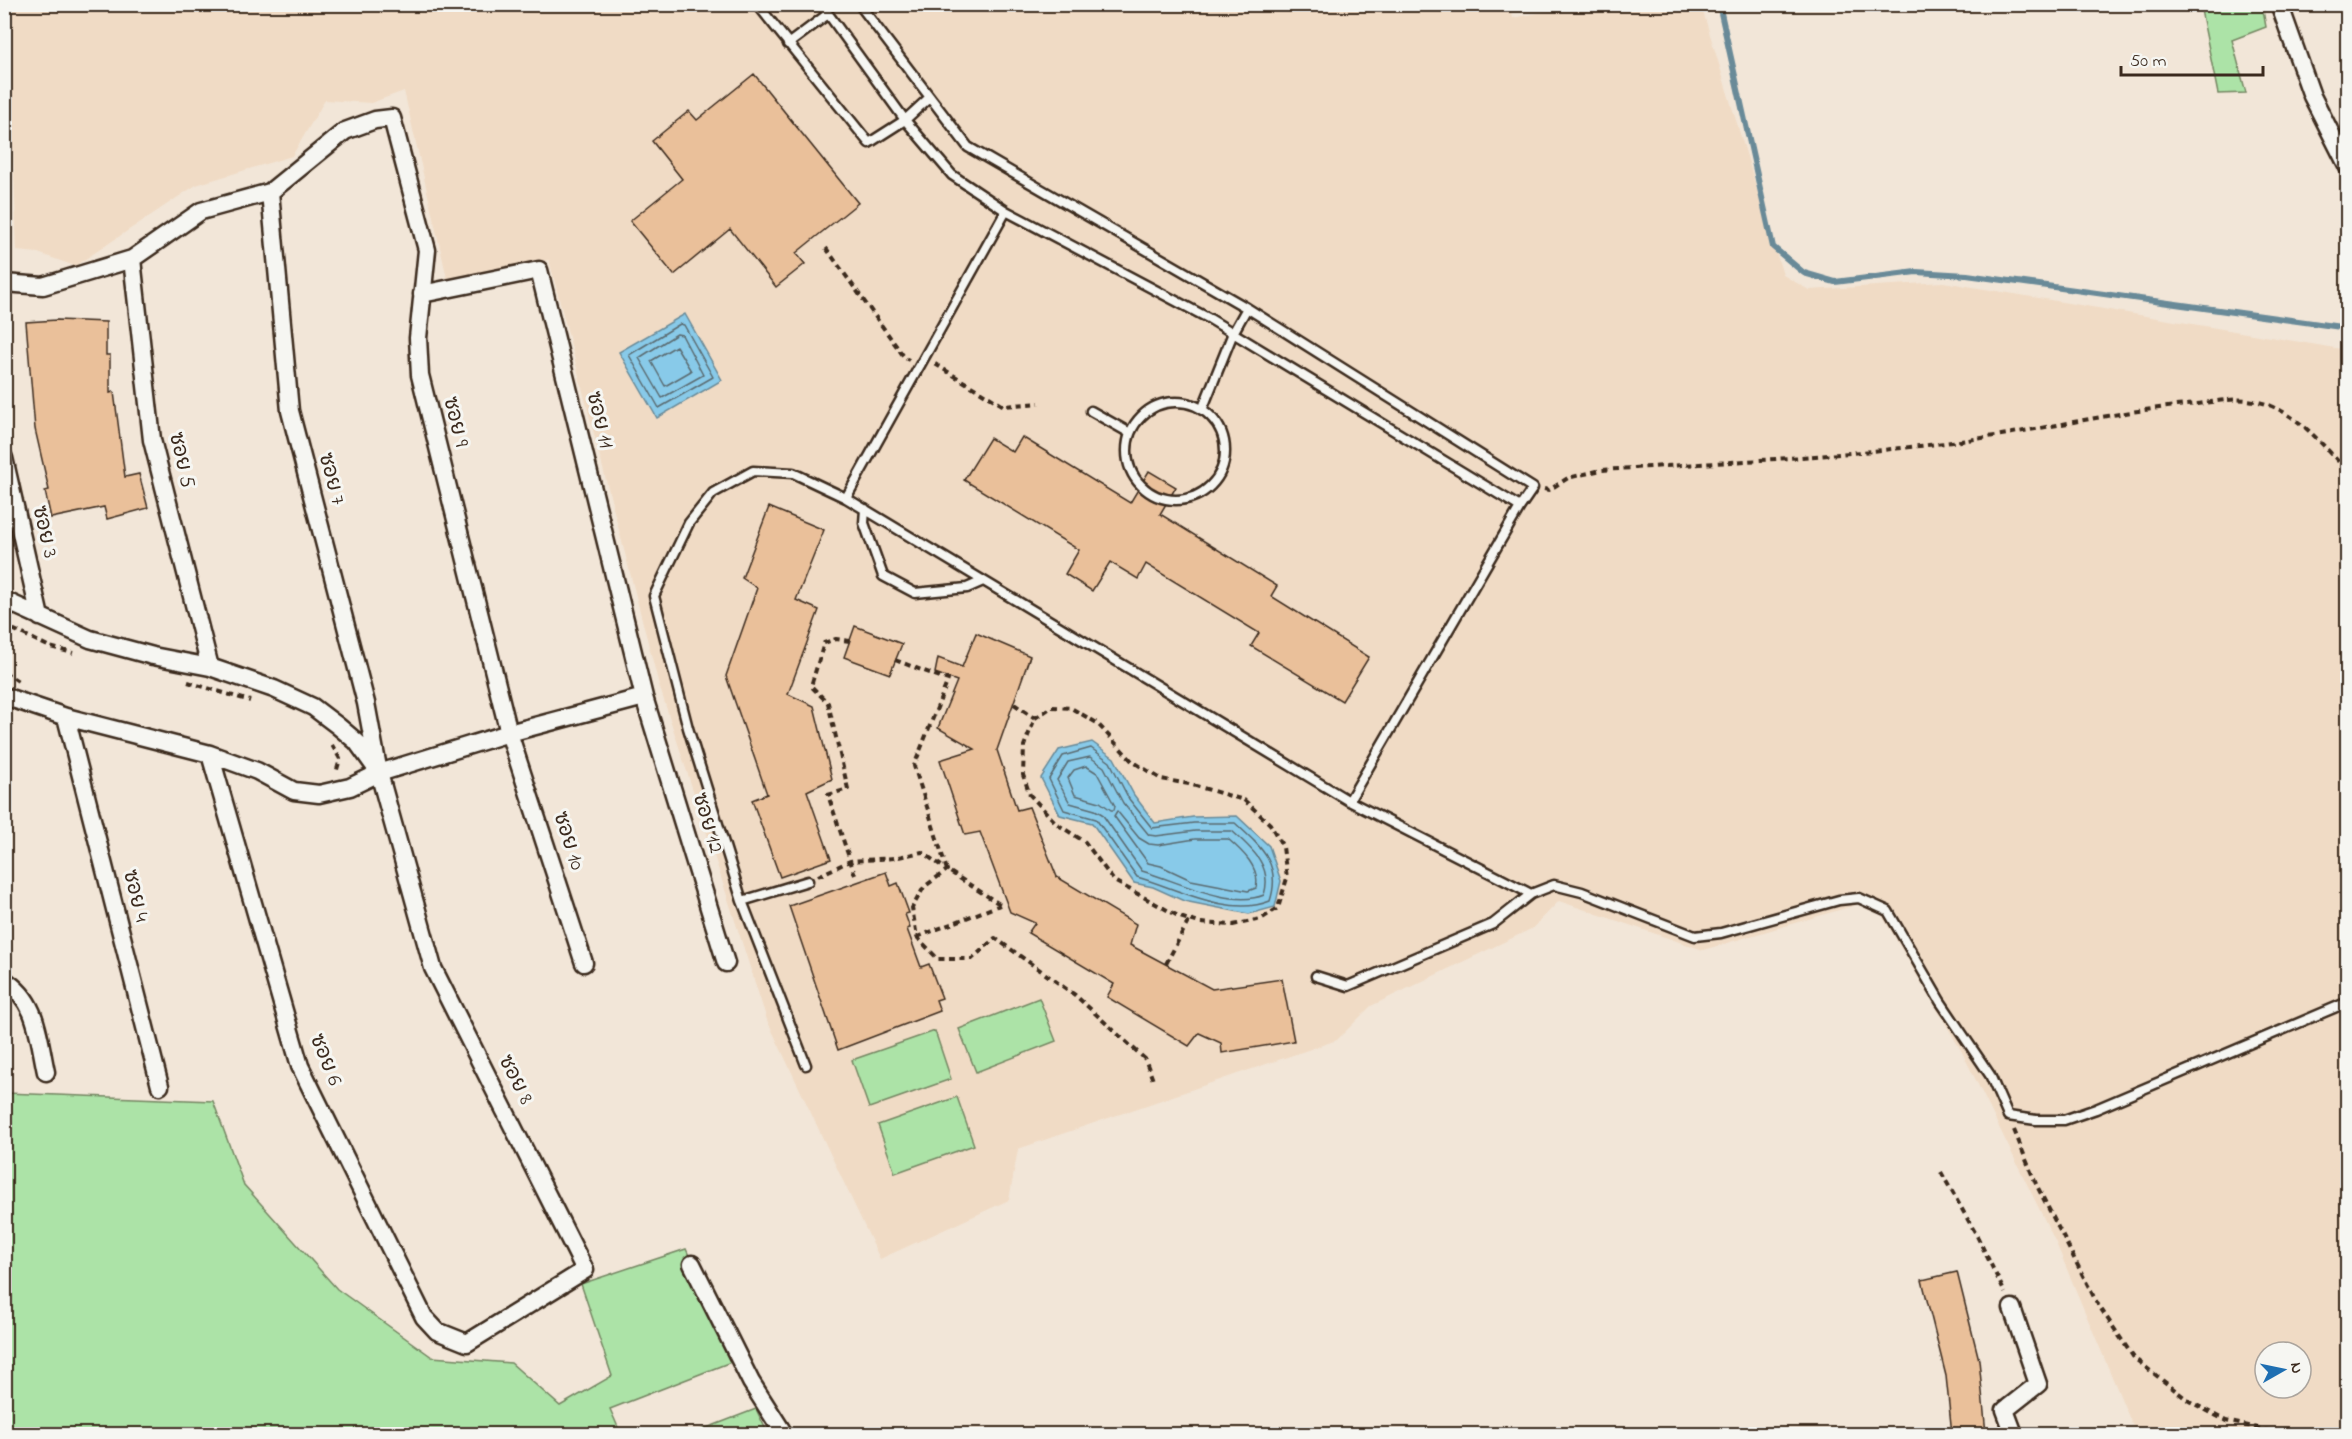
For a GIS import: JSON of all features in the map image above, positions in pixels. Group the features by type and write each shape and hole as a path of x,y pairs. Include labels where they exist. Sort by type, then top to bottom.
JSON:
{"street":[{"path":"2282,4 2281,9 2312,96 2348,167"},
{"name":"ซอย 9","path":"270,192 345,131 375,120 392,118 427,250 418,338 420,375 509,733"},
{"path":"4,283 43,286 132,259 201,211 270,192"},
{"name":"ซอย 7","path":"270,192 290,411 366,703 379,773"},
{"name":"ซอย 5","path":"132,259 152,441 210,667"},
{"name":"ซอย 11","path":"422,294 539,270 645,697"},
{"name":"ซอย 3","path":"4,458 40,617"},
{"path":"4,600 90,639 210,667 274,689 313,707 357,742 379,773"},
{"path":"4,696 66,717 210,754 257,771 294,791 319,794 351,787 379,773 509,733 645,697"},
{"name":"ซอย 12","path":"645,697 726,963"},
{"name":"ซอย 4","path":"66,717 160,1086"},
{"name":"ซอย 10","path":"509,733 584,963"},
{"name":"ซอย 6","path":"210,754 300,1066 424,1317 437,1331 467,1343"},
{"name":"ซอย 8","path":"379,773 433,968 585,1270 467,1343"},
{"path":"4,980 18,988 33,1009 46,1072"},
{"path":"692,1264 751,1382 784,1434"},
{"path":"2012,1308 2038,1384 2005,1410 2014,1434"}],"lane":[{"path":"757,4 869,143 905,120 930,97"},
{"path":"821,4 905,120 952,175 1006,211 1233,333 1520,507"},
{"path":"859,4 968,147 1246,308 1533,488 1349,801"},
{"path":"788,44 828,14"},
{"path":"846,498 1006,211"},
{"path":"1202,410 1233,333 1246,308"},
{"path":"1182,403 1202,410 1214,422 1222,436 1225,453 1221,470 1212,484 1198,495 1182,500 1166,499 1150,493 1137,482 1129,467 1127,450 1130,433 1137,421 1148,411 1161,404 1182,403"},
{"path":"1091,411 1130,433"},
{"path":"806,1065 742,901 688,728 654,596 689,523 713,493 753,471 793,473 846,498 1349,801 1531,894"},
{"path":"865,509 864,523 883,576 915,593 967,588 983,581"},
{"path":"742,901 808,880"},
{"path":"1316,976 1348,986 1493,924 1531,894 1554,885 1582,892 1695,936 1721,933 1839,900 1859,898 1888,911 1940,1001 1989,1075 2008,1116 2036,1120 2064,1120 2096,1109 2348,1002"}],"path":[{"path":"826,248 905,358 920,366"},
{"path":"925,357 1004,406 1039,403"},
{"path":"1533,488 1549,490 1568,478 1601,470 1910,448 2034,430 2116,413 2247,400 2276,406 2299,421 2348,472"},
{"path":"4,626 51,646 83,655"},
{"path":"850,641 836,639 824,643 811,686 828,702 848,789 828,795 855,874"},
{"path":"895,660 948,680 914,766 947,870"},
{"path":"4,672 19,682"},
{"path":"180,681 254,703"},
{"path":"1014,704 1035,718"},
{"path":"1052,707 1071,708 1097,723 1132,761 1161,779 1189,784 1244,800 1270,824 1283,848 1287,878 1278,909 1261,919 1233,925 1199,923 1180,917 1114,880 1085,842 1057,824 1030,795 1023,775 1024,746 1035,718 1052,707"},
{"path":"330,776 337,772 340,759 331,744"},
{"path":"808,880 850,861 894,858 922,852 1000,905 917,937"},
{"path":"947,870 924,887 912,908 917,937 938,959 972,959 995,938 1075,995 1145,1059 1154,1080"},
{"path":"1166,964 1189,920"},
{"path":"2008,1116 2036,1184 2097,1303 2134,1358 2189,1401 2226,1421 2284,1434"},
{"path":"1941,1172 1976,1233 2012,1308"}],"shaded area":[{"path":"1509,4 1513,18 1578,5 1701,5 1783,275 1809,290 1943,282 2347,350 2347,1434 2136,1434 2056,1243 1962,1052 1873,900 1703,950 1559,901 1533,928 1371,1006 1337,1040 1018,1149 1009,1200 880,1259 767,1020 659,685 549,260 447,278 404,91 371,103 325,100 292,156 196,185 75,266 38,253 17,251 12,120 5,118 5,5"}],"green space":[{"path":"2200,5 2262,5 2266,27 2232,40 2246,93 2218,94"},
{"path":"1039,998 1056,1041 976,1072 959,1029"},
{"path":"935,1031 951,1079 869,1108 852,1060"},
{"path":"5,1093 213,1101 244,1185 337,1289 432,1357 511,1363 560,1406 612,1376 581,1284 686,1249 736,1360 610,1409 621,1434 5,1434"},
{"path":"957,1097 974,1145 895,1173 878,1125"},
{"path":"756,1409 768,1434 691,1434"}],"water":[{"path":"685,314 722,380 657,418 619,352"},
{"path":"1092,742 1114,758 1134,795 1155,823 1193,817 1237,816 1269,846 1281,881 1275,907 1249,914 1184,901 1153,887 1134,883 1092,823 1060,815 1041,778 1059,750"}],"building":[{"path":"754,74 858,203 796,253 805,264 776,287 730,229 674,275 630,221 682,179 652,141 689,111 697,120"},
{"path":"57,320 106,322 106,355 110,355 110,393 114,392 125,477 139,474 148,508 107,519 104,507 51,518 45,491 49,490 35,429 26,322"},
{"path":"1022,437 1130,503 1149,471 1176,487 1160,514 1277,586 1271,596 1369,657 1342,701 1251,646 1259,633 1146,564 1138,579 1110,562 1092,591 1065,574 1079,550 964,480 990,438 1013,452"},
{"path":"769,507 824,530 796,600 819,610 788,694 814,706 832,779 807,791 831,859 780,877 752,800 767,794 726,676 757,588 742,578"},
{"path":"855,626 902,644 890,674 844,657"},
{"path":"976,633 1030,656 997,750 1017,810 1029,807 1057,877 1136,924 1130,945 1212,989 1282,979 1294,1041 1222,1053 1221,1043 1199,1033 1189,1046 1107,997 1114,984 1028,933 1035,923 1010,912 980,832 965,835 940,760 975,749 938,728 957,681 935,673 938,658 962,667"},
{"path":"886,872 891,886 898,883 909,913 905,914 910,928 907,929 921,967 929,964 942,998 936,1000 940,1011 838,1050 789,906"},
{"path":"1957,1272 1979,1360 1986,1434 1952,1434 1946,1376 1922,1280"}],"waterway":[{"path":"1514,4 1526,4"},
{"path":"1719,4 1773,247 1804,273 1835,282 1916,272 1967,275 2348,328"}]}
